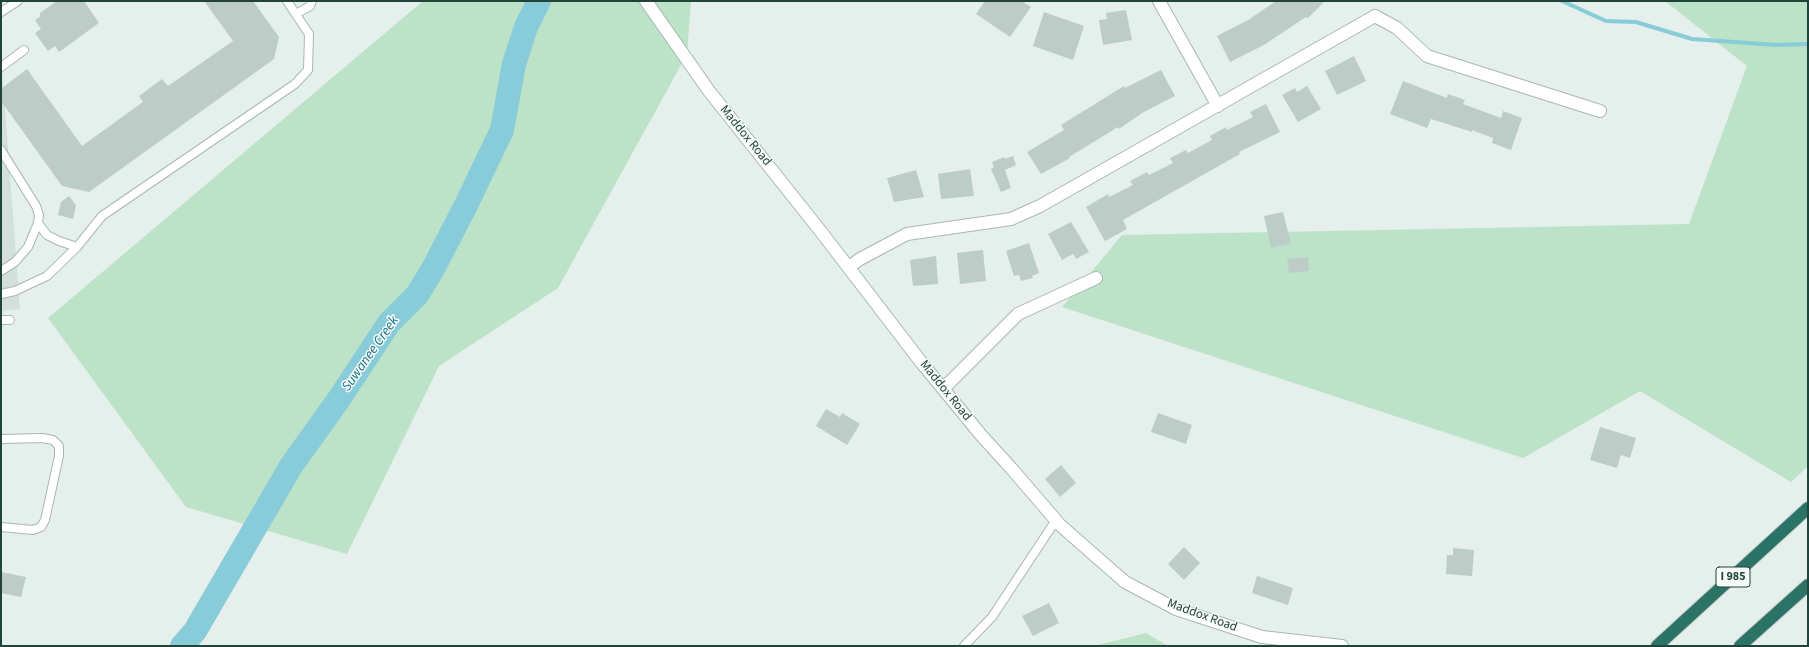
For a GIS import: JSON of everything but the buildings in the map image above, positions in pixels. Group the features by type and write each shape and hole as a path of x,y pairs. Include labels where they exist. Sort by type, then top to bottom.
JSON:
{"highway":[{"name":"I 985","path":"1657,646 1808,508"},
{"path":"1740,646 1808,584"}],"street":[{"name":"Maddox Road","path":"646,1 709,91 849,267 943,389 981,435 1012,468 1056,520 1125,582 1176,609 1262,637 1342,646"},
{"path":"1159,1 1218,106"},
{"path":"849,267 860,259 907,234 1011,219 1040,206 1375,16 1397,28 1427,56 1600,111"},
{"path":"943,389 1018,314 1096,278"}],"lane":[{"path":"1,12 18,1"},
{"path":"1,294 15,291 47,276 77,247 102,216 294,84 308,70 310,43 309,34 286,1"},
{"path":"296,14 310,6 312,1"},
{"path":"1,67 24,50"},
{"path":"1,150 36,206 39,215 38,223 28,246 15,262 1,271"},
{"path":"38,223 47,235 77,247"},
{"path":"1,320 10,320"},
{"path":"1,439 42,438 53,440 59,446 59,456 45,520 41,527 33,530 1,527"},
{"path":"964,646 992,618 1056,520"}],"shaded area":[{"path":"1,57 20,309 1,311"}],"green space":[{"path":"423,1 691,1 687,54 558,288 439,366 347,554 186,507 48,318"},
{"path":"1665,1 1808,1 1808,466 1791,482 1640,391 1523,458 1062,307 1122,235 1689,224 1747,66"},
{"path":"1146,633 1168,646 1094,646"}],"waterway":[{"name":"Suwanee Creek","path":"182,646 195,631 291,466 339,399 389,323 417,295 433,269 502,130 514,64 526,27 539,1"},
{"path":"1562,1 1606,21 1636,22 1692,39 1776,45 1808,44"}]}
